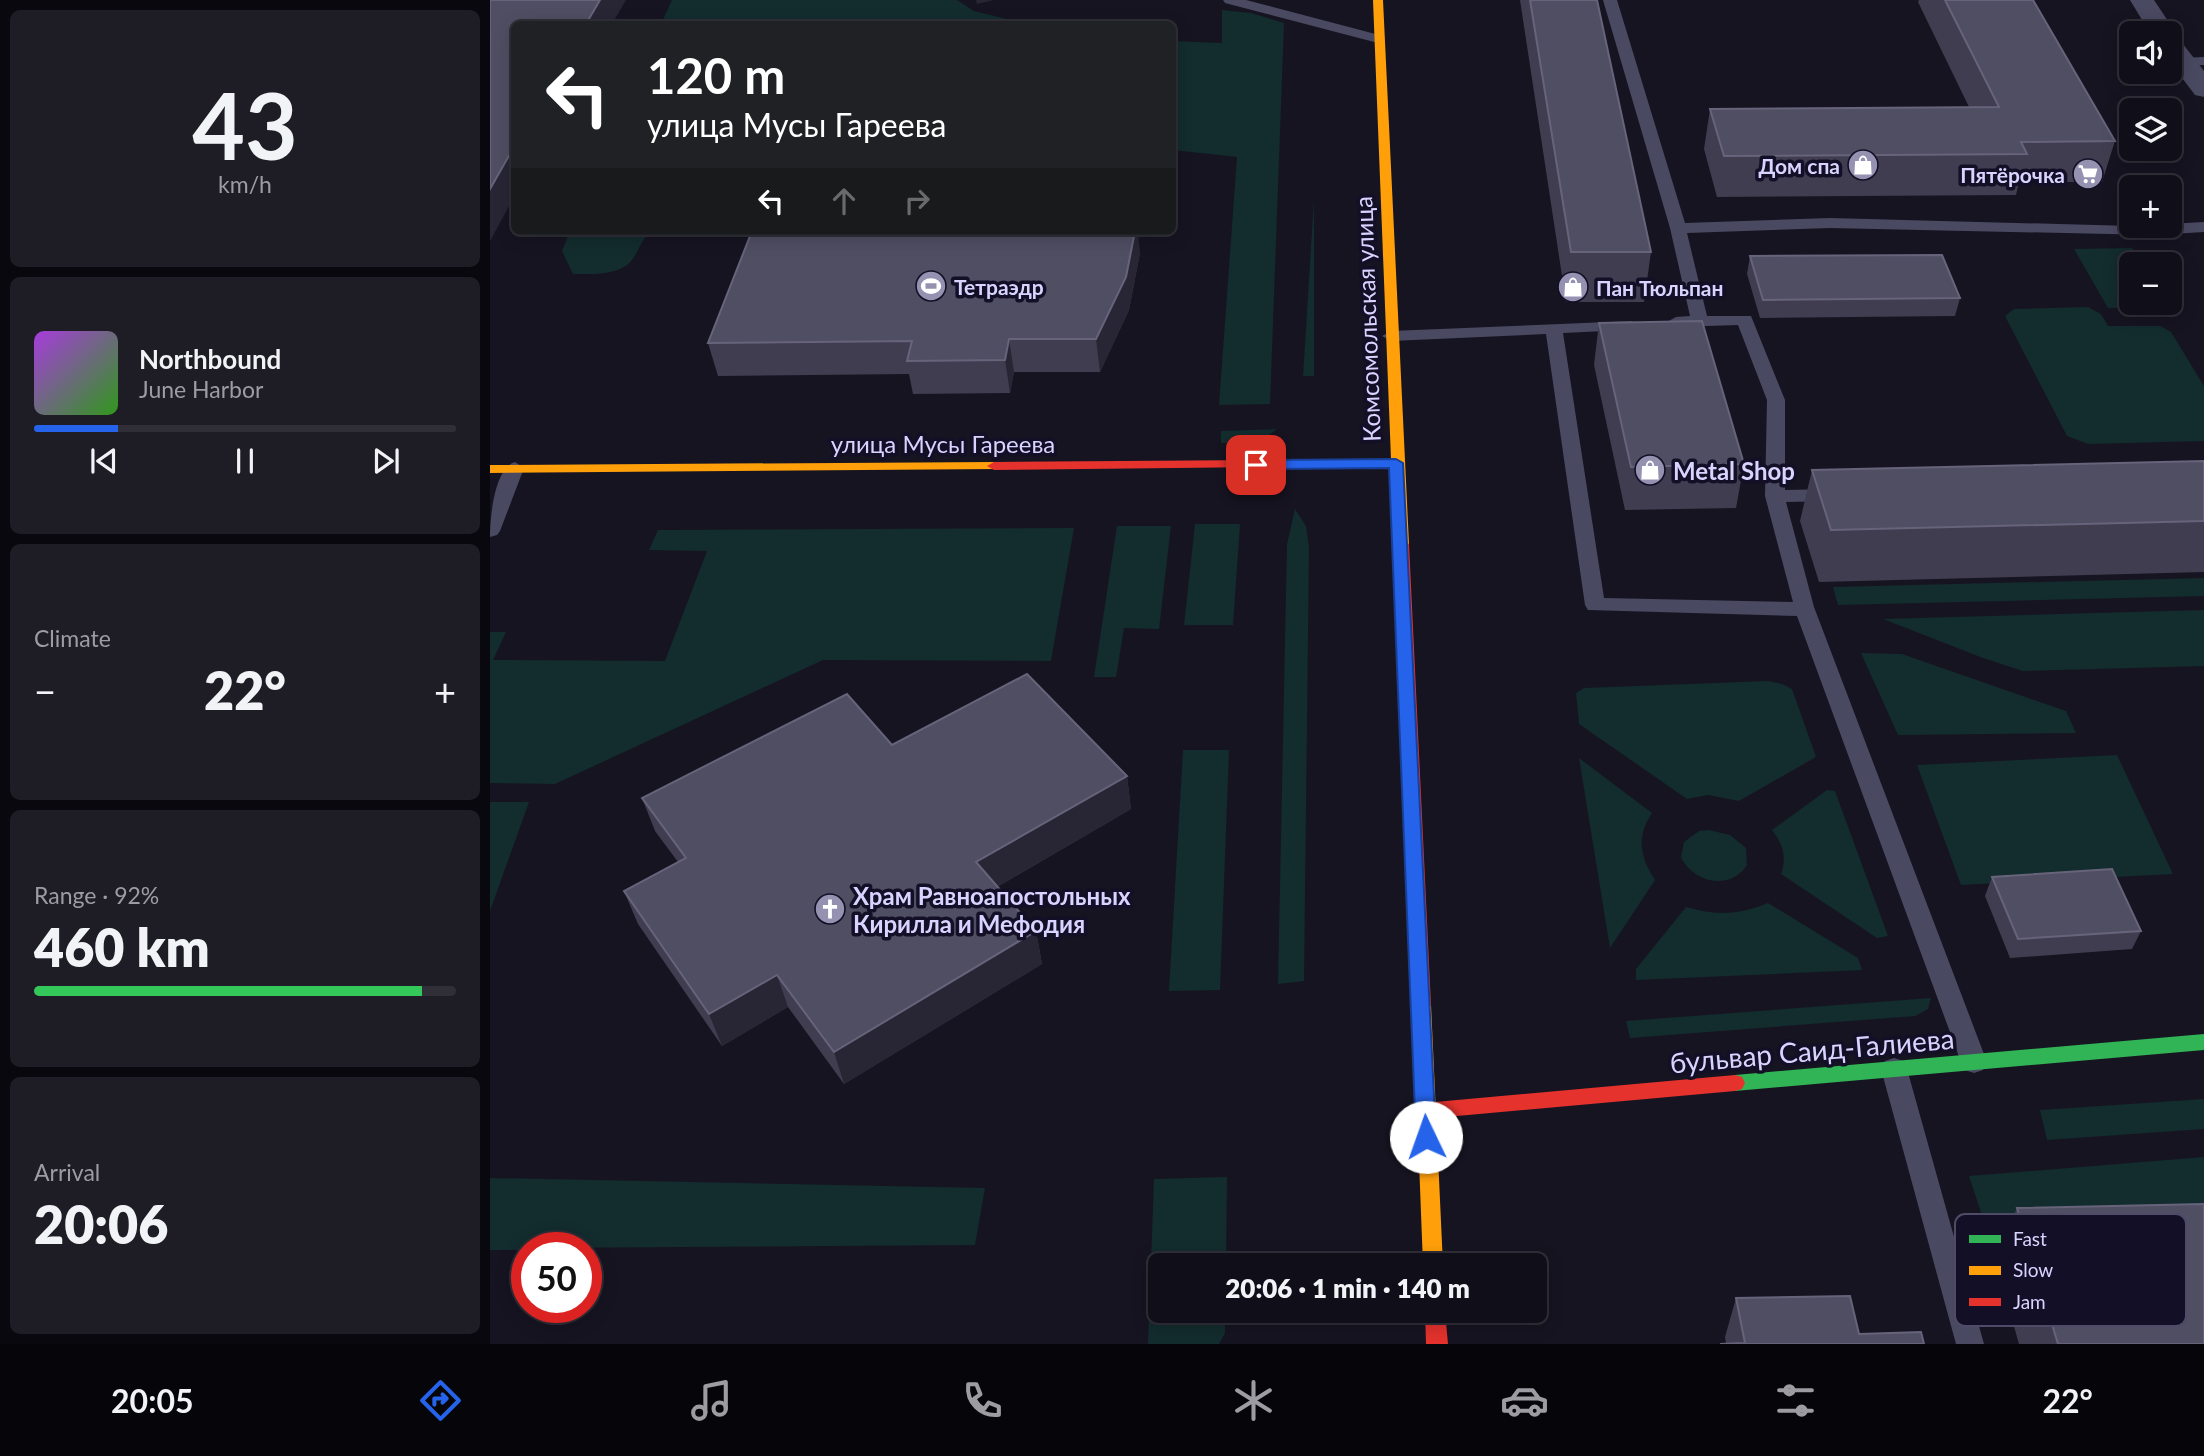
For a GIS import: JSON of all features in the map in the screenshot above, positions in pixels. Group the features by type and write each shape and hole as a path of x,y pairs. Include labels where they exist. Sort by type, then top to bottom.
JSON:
{"main road":[{"name":"Комсомольская улица","path":"1378,0 1424,1111 1432,1253"},
{"name":"улица Мусы Гареева","path":"490,468 1396,463"},
{"name":"бульвар Саид-Галиева","path":"1424,1111 2204,1042"},
{"path":"1436,1323 1437,1344"}],"street":[{"path":"2143,0 2156,21"},
{"path":"2185,56 2204,89"}],"lane":[{"path":"1230,0 1378,39"},
{"path":"1610,0 1678,228 1700,321"},
{"path":"1678,228 1830,223 2154,230 2204,227"},
{"path":"1391,336 1745,320 1776,400 1775,496 1805,609 1974,1062"},
{"path":"1554,328 1595,605 1805,609"},
{"path":"490,531 515,468"},
{"path":"1775,496 1858,495"},
{"path":"1894,1069 1955,1290"},
{"path":"1965,1326 1970,1344"}],"green space":[{"path":"672,0 957,0 974,11 1015,21 662,21"},
{"path":"1222,10 1251,13 1284,23 1270,404 1219,405 1237,157 1176,150 1176,41 1222,43"},
{"path":"1314,199 1314,376 1303,376"},
{"path":"568,235 647,235 627,265 605,273 573,274 562,251"},
{"path":"2132,248 2134,252 2119,252 2119,308 2108,308 2074,249"},
{"path":"2088,307 2101,314 2108,326 2160,326 2171,332 2204,386 2204,441 2088,444 2067,436 2005,316 2014,309"},
{"path":"1277,429 1257,440 1221,443 1221,431"},
{"path":"1295,509 1306,526 1309,547 1304,981 1278,984 1287,544"},
{"path":"1195,524 1240,524 1233,625 1184,625"},
{"path":"1117,526 1171,526 1159,629 1124,628 1116,677 1094,677"},
{"path":"1074,528 1051,661 823,660 555,784 490,783 490,632 506,632 493,660 665,661 707,551 649,550 658,530"},
{"path":"2204,578 2204,596 1838,605 1833,587"},
{"path":"2204,610 2204,666 2023,671 1883,619"},
{"path":"1861,653 1902,654 2066,711 2076,733 1898,735"},
{"path":"1768,681 1792,689 1816,757 1739,801 1708,795 1687,799 1579,724 1576,693 1584,688"},
{"path":"1183,750 1229,750 1220,990 1169,991"},
{"path":"2117,755 2173,874 1961,885 1917,765"},
{"path":"1579,758 1652,813 1644,830 1642,847 1646,863 1655,880 1610,948"},
{"path":"1827,790 1835,791 1888,936 1877,938 1781,874 1783,851 1772,830"},
{"path":"490,802 529,802 490,911"},
{"path":"1709,830 1730,835 1746,848 1747,865 1740,873 1722,881 1713,881 1687,867 1681,858 1684,842 1699,831"},
{"path":"1768,903 1858,958 1862,970 1636,980 1636,969 1686,907 1727,913"},
{"path":"1931,998 1928,1009 1915,1016 1630,1038 1626,1021"},
{"path":"2204,1099 2204,1129 2047,1140 2040,1110"},
{"path":"2204,1157 2204,1232 2186,1233 2186,1214 1981,1214 1969,1176"},
{"path":"1227,1177 1226,1253 1151,1253 1154,1179"},
{"path":"490,1178 985,1188 975,1245 602,1247 602,1232 511,1232 511,1250 490,1250"},
{"path":"1149,1323 1225,1323 1225,1333 1219,1344 1148,1344"}],"building":[{"path":"490,0 600,0 588,21 511,21 511,152 490,189"},
{"path":"1530,0 1597,0 1651,252 1571,252"},
{"path":"1945,0 2033,0 2115,141 2021,142 2027,154 1724,156 1710,109 1999,107"},
{"path":"750,235 1134,235 1126,277 1096,339 1009,339 1005,360 907,361 912,341 708,343"},
{"path":"1942,255 1960,298 1763,300 1750,256"},
{"path":"1702,321 1744,464 1631,467 1599,323"},
{"path":"2204,461 2204,521 1831,530 1812,470"},
{"name":"Храм Равноапостольных Кирилла и Мефодия","path":"1027,674 1127,776 976,862 1036,931 834,1052 777,975 709,1014 624,891 686,858 642,798 847,694 892,745"},
{"path":"2112,869 2141,931 2018,939 1992,877"},
{"path":"2204,1204 2204,1344 2058,1344 2053,1326 2186,1326 2186,1214 2019,1214 2017,1208"},
{"path":"1850,1296 1859,1334 1921,1332 1924,1344 1720,1344 1745,1343 1736,1298"}],"traffic: fast":[{"path":"1735,1083 2204,1042"}],"traffic: slow":[{"path":"1378,0 1402,544"},
{"path":"1260,464 1396,463"},
{"path":"490,469 994,466"},
{"path":"1422,1005 1432,1253"}],"traffic: jam":[{"path":"994,466 1260,464"},
{"path":"1402,544 1422,1005"},
{"path":"1424,1111 1735,1083"},
{"path":"1436,1323 1437,1344"}],"place":[{"name":"Дом спа","path":"1863,165"},
{"name":"Пятёрочка","path":"2088,174"},
{"name":"Тетраэдр","path":"931,286"},
{"name":"Пан Тюльпан","path":"1573,287"},
{"name":"Metal Shop","path":"1650,470"},
{"name":"Храм Равноапостольных Кирилла и Мефодия","path":"830,909"}],"route":[{"path":"1256,465 1396,463 1426,1137"}]}
